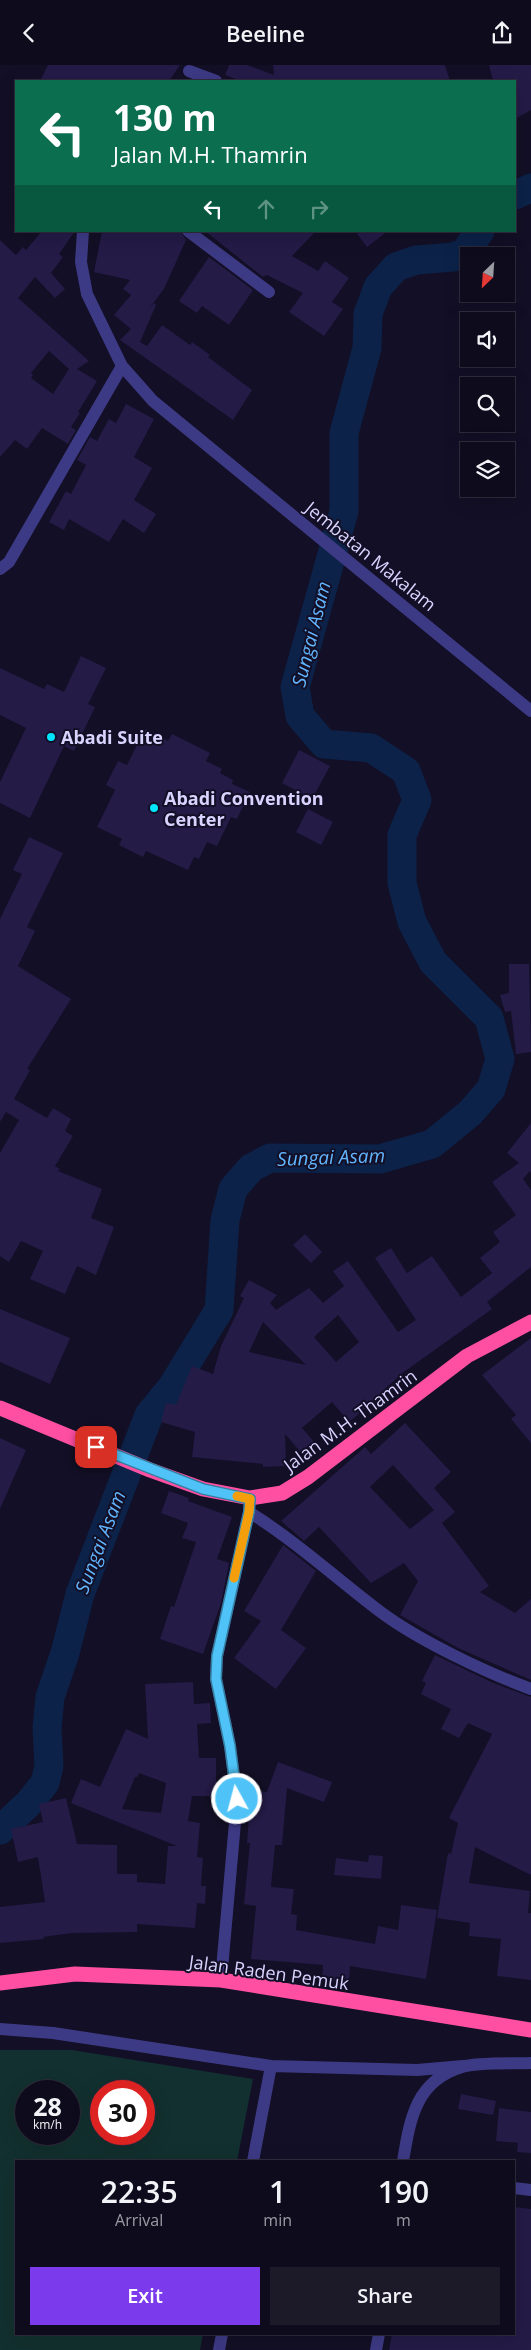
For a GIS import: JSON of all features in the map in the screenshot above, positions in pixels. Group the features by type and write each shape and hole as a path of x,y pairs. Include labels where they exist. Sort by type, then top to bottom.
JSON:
{"highway":[{"name":"Jalan M.H. Thamrin","path":"0,1408 150,1470 249,1505 282,1493 308,1477 467,1357 531,1322"},
{"name":"Jalan Raden Pemuk","path":"0,1983 75,1974 221,1980 531,2030"}],"street":[{"path":"188,72 213,80"},
{"name":"Jembatan Makalam","path":"83,232 81,262 88,294 122,367 153,401 531,711"},
{"path":"189,232 269,292"},
{"path":"0,569 10,562 122,367"},
{"path":"221,1980 237,1799 230,1746 216,1679 217,1656 249,1505 384,1614 427,1641 531,1689"},
{"path":"0,2029 53,2033 271,2066 417,2070 531,2063"},
{"path":"253,2160 271,2066"},
{"path":"403,2160 409,2121 417,2103 435,2082 463,2067"},
{"path":"515,2188 531,2190"},
{"path":"218,2350 222,2335"},
{"path":"376,2350 379,2335"}],"green space":[{"path":"0,2050 72,2050 253,2079 237,2160 15,2160 15,2335 203,2335 200,2350 0,2350"}],"building":[{"path":"48,65 180,65 170,80 40,80"},
{"path":"229,65 247,65 274,75 273,65 445,65 450,80 238,80 225,75"},
{"path":"489,65 531,65 531,110 516,118 516,80 493,80"},
{"path":"41,232 74,232 59,254 63,257 51,273 65,289 55,298 35,277 18,298 89,361 77,369 97,381 71,427 76,430 68,444 42,428 27,449 15,440 0,457 0,240 16,255 23,247 26,250","holes":["49,351 69,369 53,394 31,378 33,375 31,373"]},
{"path":"102,232 181,232 186,240 164,289 147,311 154,303 156,305 140,342 147,346 162,325 190,345 192,342 210,355 208,357 252,390 233,420 120,340 131,329 114,315 131,295 123,289 130,280 94,272"},
{"path":"206,232 315,232 292,256 318,271 325,261 349,278 332,302 343,309 324,336 289,312 303,293 267,275 263,277"},
{"path":"356,232 387,232 367,247"},
{"path":"209,257 253,290 229,325 202,306 197,313 179,301"},
{"path":"126,404 154,419 134,457 152,468 134,500 156,514 144,533 123,519 109,542 69,519 64,530 49,522 66,491 71,494 86,465 77,460 90,437 97,441 109,419 116,423"},
{"name":"Abadi Suite","path":"81,656 106,668 88,704 95,707 74,751 64,746 30,818 0,803 0,782 26,728 0,715 0,668 44,689 47,684 64,692"},
{"name":"Abadi Convention Center","path":"145,729 168,741 172,734 210,753 206,761 222,769 220,773 233,780 232,784 250,792 237,819 231,817 217,846 207,842 199,859 194,857 188,870 146,851 143,857 119,845 122,839 97,827 115,790 106,785 118,761 127,765"},
{"path":"299,750 330,766 312,799 282,783"},
{"path":"308,809 333,822 321,845 296,832"},
{"path":"29,837 63,853 27,927 35,931 18,966 71,999 27,1069 30,1070 14,1099 47,1118 53,1108 71,1119 65,1131 73,1136 55,1166 60,1169 58,1171 102,1189 91,1218 114,1227 96,1275 77,1266 65,1294 30,1279 43,1251 21,1241 9,1262 0,1256 0,1153 19,1120 6,1112 0,1122 0,919 22,874 13,870"},
{"path":"509,964 529,964 531,1052 516,1054 511,1011 505,1012 500,995 509,993"},
{"path":"531,1123 531,1173 530,1171 523,1179 531,1190 531,1267 487,1302 492,1309 401,1374 384,1390 386,1392 349,1422 332,1402 302,1428 317,1445 304,1456 285,1434 286,1466 263,1467 263,1464 192,1457 195,1432 161,1422 166,1403 176,1405 192,1366 213,1374 221,1346 244,1298 240,1296 249,1280 277,1295 270,1303 276,1310 309,1288 323,1303 344,1286 333,1271 348,1261 398,1332 416,1320 375,1258 391,1248 407,1273 432,1256 461,1297 492,1273 480,1258 500,1242 493,1232 516,1215 492,1182 519,1163 507,1153","holes":["338,1315 359,1342 336,1362 314,1337","263,1322 306,1365 249,1352"]},
{"path":"305,1234 322,1252 311,1263 293,1245"},
{"path":"0,1309 70,1338 50,1384 0,1362"},
{"path":"531,1338 531,1443 511,1419 516,1415 482,1375"},
{"path":"405,1423 451,1472 434,1488 455,1512 442,1523 489,1586 480,1592 515,1613 531,1599 531,1680 458,1648 400,1615 418,1581 404,1563 371,1583 319,1527 304,1541 281,1521 365,1447 371,1454","holes":["393,1465 434,1510 410,1529 370,1487"]},
{"path":"0,1438 26,1450 0,1509"},
{"path":"169,1491 189,1498 188,1501 232,1517 217,1559 229,1563 221,1603 203,1654 160,1639 171,1606 174,1607 196,1542 182,1538 188,1523 161,1513"},
{"path":"283,1545 316,1571 281,1630 306,1648 276,1689 234,1658 261,1621 244,1611"},
{"path":"435,1655 491,1682 531,1697 531,1875 475,1847 469,1883 530,1891 528,1913 531,1913 531,1980 497,1976 501,1939 469,1936 470,1923 437,1918 448,1853 451,1854 458,1823 449,1818 492,1734 468,1723 459,1738 441,1729 451,1709 421,1694 426,1683 422,1681"},
{"path":"193,1682 194,1704 210,1703 211,1723 197,1724 199,1758 216,1758 216,1796 192,1796 188,1821 200,1823 197,1857 203,1858 201,1886 206,1886 205,1904 197,1903 195,1928 137,1924 137,1932 72,1933 43,1937 44,1939 0,1943 0,1907 45,1902 38,1857 18,1862 11,1829 43,1822 39,1804 66,1798 77,1844 117,1845 117,1874 137,1874 137,1882 165,1884 168,1846 177,1846 71,1803 81,1779 100,1787 126,1729 148,1739 145,1684","holes":["139,1773 166,1783 161,1813 122,1809 135,1777"]},
{"path":"278,1762 332,1782 324,1802 287,1788 282,1845 275,1845 271,1887 294,1889 291,1914 297,1915 296,1930 375,1944 378,1926 398,1930 401,1905 437,1910 426,1979 350,1966 349,1982 322,1980 323,1965 251,1959 256,1906 244,1904 250,1843 247,1843 251,1790 267,1792"},
{"path":"369,1855 383,1856 381,1879 334,1875 336,1858 368,1862"},
{"path":"461,2094 496,2101 493,2115 458,2109"},
{"path":"499,2108 531,2112 531,2153 517,2152 518,2143 496,2141"},
{"path":"515,2207 531,2209 531,2350 389,2350 392,2335 515,2335"}],"waterway":[{"name":"Sungai Asam","path":"516,195 531,188"},
{"name":"Sungai Asam","path":"0,1830 28,1804 45,1783 49,1766 47,1728 50,1697 65,1653 80,1594 149,1415 172,1387 219,1310 225,1220 233,1189 251,1168 270,1158 380,1159 432,1144 470,1113 491,1089 500,1059 489,1018 433,962 412,922 402,883 402,835 417,800 406,771 371,748 324,744 300,716 295,687 344,511 344,433 367,348 368,314 378,287 396,267 416,260 453,257 465,252 479,232"}],"slow traffic":[{"path":"234,1578 249,1512 250,1499 237,1496"}],"place":[{"name":"Abadi Suite","path":"51,737"},
{"name":"Abadi Convention Center","path":"154,808"}],"route":[{"path":"96,1447 150,1470 203,1489 250,1499 249,1512 217,1656 216,1679 230,1746 237,1799"}]}
